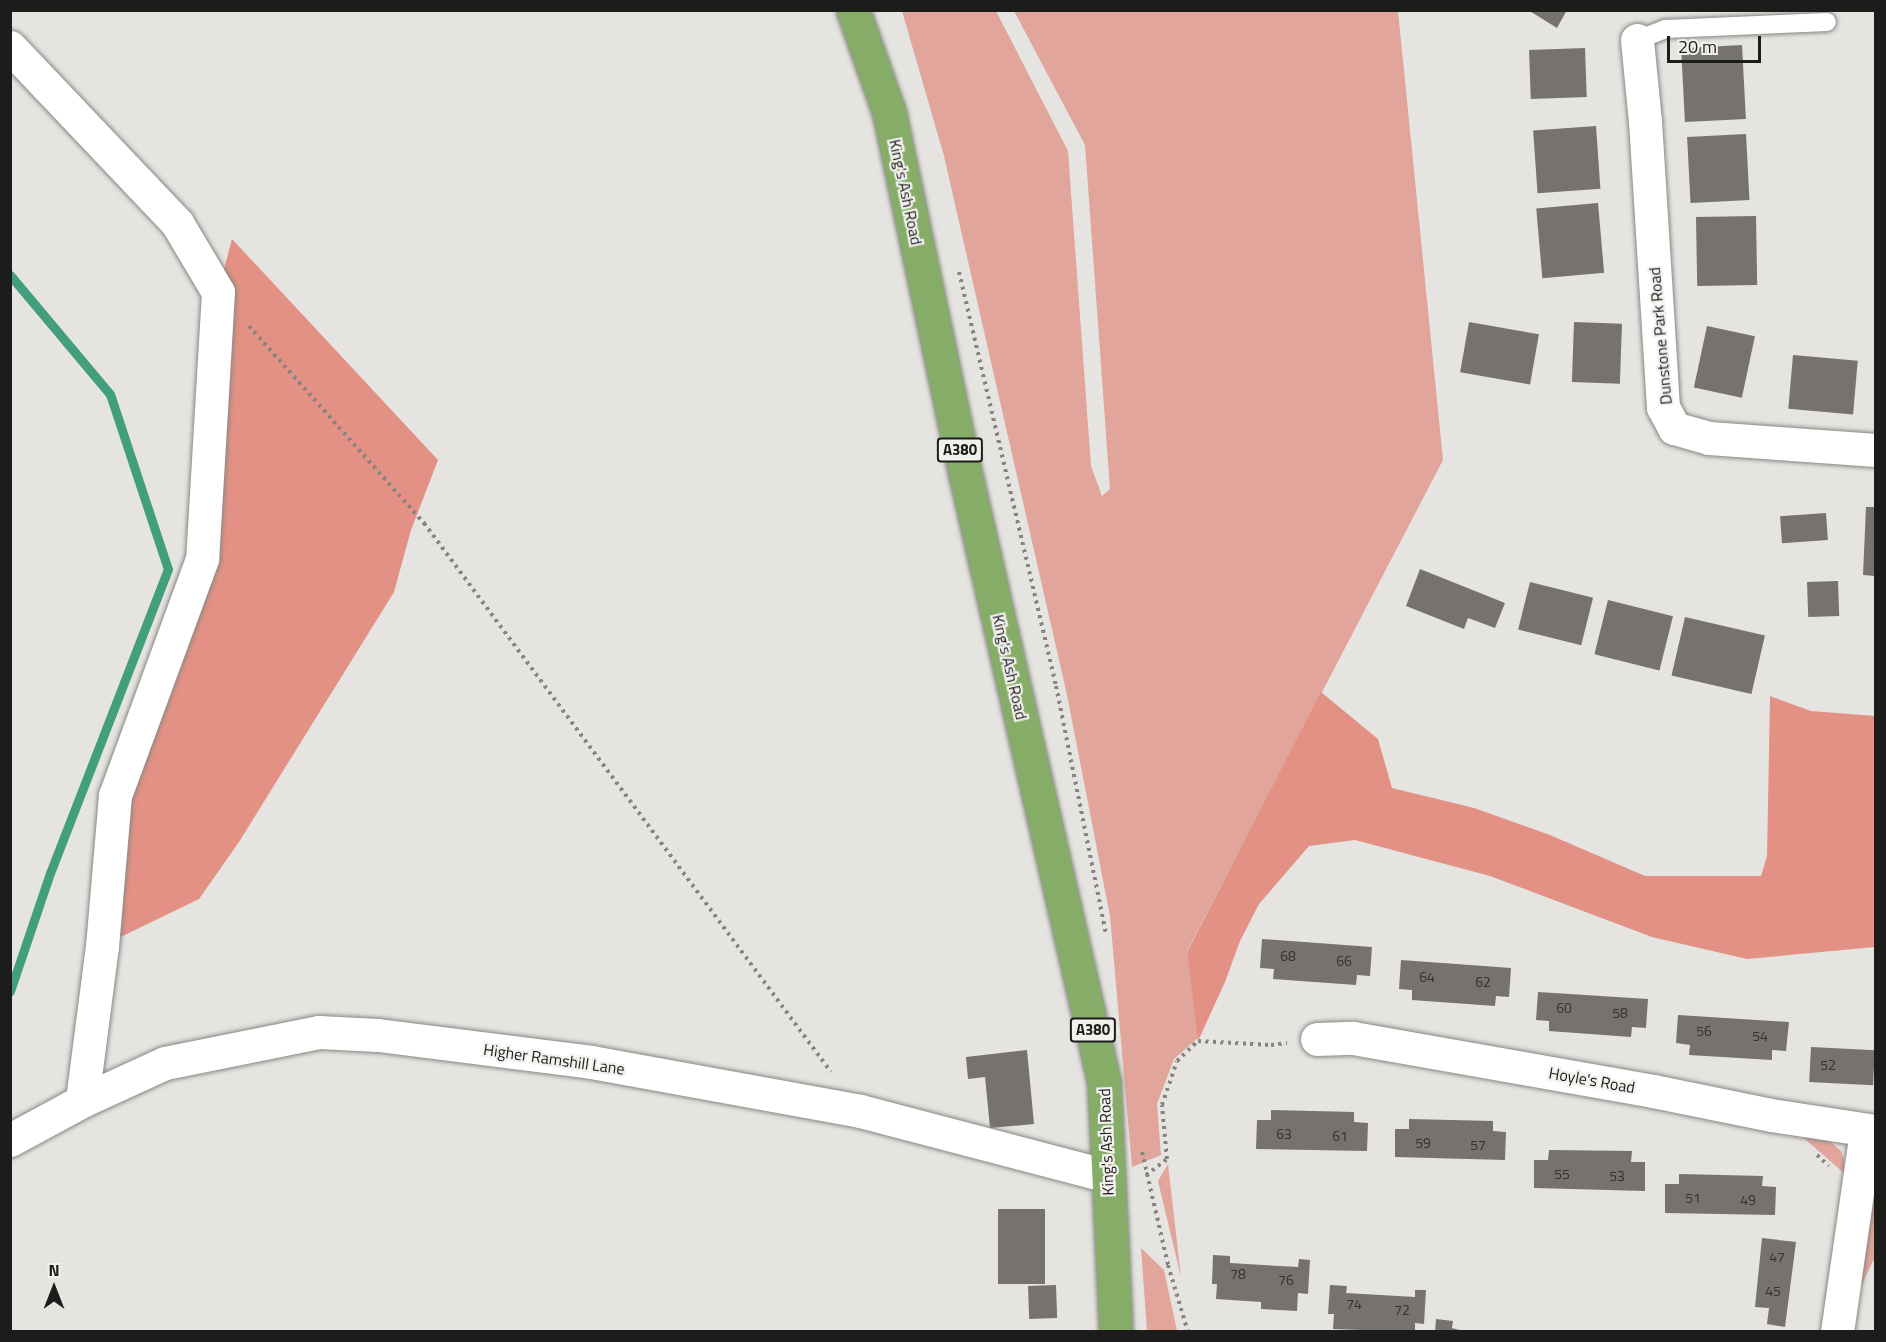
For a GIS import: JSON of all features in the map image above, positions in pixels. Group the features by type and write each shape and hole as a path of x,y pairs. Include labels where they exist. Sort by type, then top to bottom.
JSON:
{"highway":[{"name":"King's Ash Road","path":"853,10 889,112 966,477 1104,1082 1116,1332"}],"street":[{"name":"Dunstone Park Road","path":"1637,40 1645,121 1663,407 1674,428 1709,438 1875,450"},
{"path":"10,46 177,223 218,292 202,560 115,795 102,946 82,1101"},
{"name":"Higher Ramshill Lane","path":"10,1140 82,1101 165,1063 319,1032 378,1035 591,1062 860,1111 1107,1176"},
{"name":"Hoyle's Road","path":"1317,1039 1353,1038 1871,1131 1837,1332"}],"lane":[{"path":"1637,40 1665,29 1827,22"}],"path":[{"path":"218,292 424,523 860,1111"},
{"path":"1146,1175 1167,1159 1162,1105 1177,1061 1198,1041 1271,1044 1317,1039"},
{"path":"1168,1265 1188,1332"}],"shaded area":[{"path":"902,11 996,11 1068,151 1091,466 1102,496 1110,489 1085,145 1014,11 1398,11 1443,460 1187,951 1198,1038 1174,1059 1157,1104 1161,1155 1132,1167 1110,916 1067,695 944,156"},
{"path":"232,239 438,460 411,530 394,592 239,842 199,899 102,946 111,844 202,559 218,292"},
{"path":"1321,692 1378,739 1392,788 1474,808 1550,835 1645,876 1761,876 1767,856 1770,696 1811,711 1875,716 1875,947 1747,959 1652,937 1490,876 1355,840 1309,846 1259,904 1240,941 1225,982 1198,1041 1187,952"},
{"path":"1798,1133 1827,1139 1841,1151 1845,1174"},
{"path":"1168,1164 1181,1277 1158,1181"},
{"path":"1875,1173 1875,1257 1854,1301"},
{"path":"1141,1248 1164,1270 1177,1331 1147,1331"}],"building":[{"path":"1528,10 1567,10 1557,28"},
{"path":"1742,45 1746,119 1685,122 1681,48"},
{"path":"1585,48 1587,97 1531,99 1529,50"},
{"path":"1596,126 1600,189 1538,193 1533,130"},
{"path":"1746,134 1749,200 1691,203 1687,137"},
{"path":"1598,203 1604,273 1542,278 1536,208"},
{"path":"1756,216 1757,285 1697,286 1696,217"},
{"path":"1469,322 1539,334 1530,385 1460,372"},
{"path":"1574,322 1622,324 1620,384 1572,382"},
{"path":"1707,326 1755,336 1742,398 1694,388"},
{"path":"1793,355 1858,361 1853,414 1788,409"},
{"path":"1866,507 1875,507 1875,576 1863,575"},
{"path":"1826,513 1828,540 1782,543 1780,516"},
{"path":"1420,569 1505,603 1495,628 1468,618 1464,629 1406,606"},
{"path":"1838,581 1839,616 1808,617 1807,582"},
{"path":"1530,582 1593,598 1581,645 1518,630"},
{"path":"1608,600 1673,616 1659,671 1594,654"},
{"path":"1685,617 1765,635 1751,694 1672,675"},
{"path":"1262,939 1372,947 1370,976 1357,975 1356,985 1273,979 1274,969 1260,968"},
{"path":"1401,960 1511,968 1509,997 1496,996 1495,1006 1412,1000 1412,990 1399,989"},
{"path":"1538,992 1648,999 1646,1028 1632,1027 1631,1037 1549,1031 1549,1021 1536,1020"},
{"path":"1678,1015 1789,1022 1786,1051 1772,1050 1772,1060 1689,1055 1690,1045 1676,1043"},
{"path":"1811,1047 1875,1050 1873,1085 1809,1082"},
{"path":"1027,1050 1034,1124 990,1128 985,1077 968,1079 966,1057"},
{"path":"1271,1110 1354,1112 1354,1122 1368,1123 1367,1151 1256,1149 1257,1120 1271,1120"},
{"path":"1409,1119 1493,1121 1493,1131 1506,1132 1505,1160 1395,1157 1395,1129 1409,1129"},
{"path":"1549,1150 1632,1151 1631,1162 1645,1162 1645,1191 1534,1188 1534,1160 1548,1160"},
{"path":"1679,1174 1763,1176 1762,1186 1776,1187 1775,1215 1665,1213 1665,1184 1679,1184"},
{"path":"998,1209 1045,1209 1045,1284 998,1284"},
{"path":"1762,1238 1796,1242 1785,1327 1767,1324 1769,1308 1755,1307"},
{"path":"1213,1255 1230,1256 1230,1263 1298,1267 1299,1259 1310,1260 1308,1294 1298,1293 1297,1311 1261,1309 1261,1302 1216,1299 1217,1284 1212,1284"},
{"path":"1056,1285 1057,1318 1029,1319 1028,1286"},
{"path":"1330,1285 1347,1286 1346,1293 1415,1297 1415,1290 1426,1290 1424,1324 1415,1323 1415,1332 1333,1329 1334,1314 1328,1314"},
{"path":"1436,1319 1453,1321 1452,1328 1467,1332 1435,1332"}],"waterway":[{"path":"10,275 110,394 168,569 50,873 10,991"}]}
